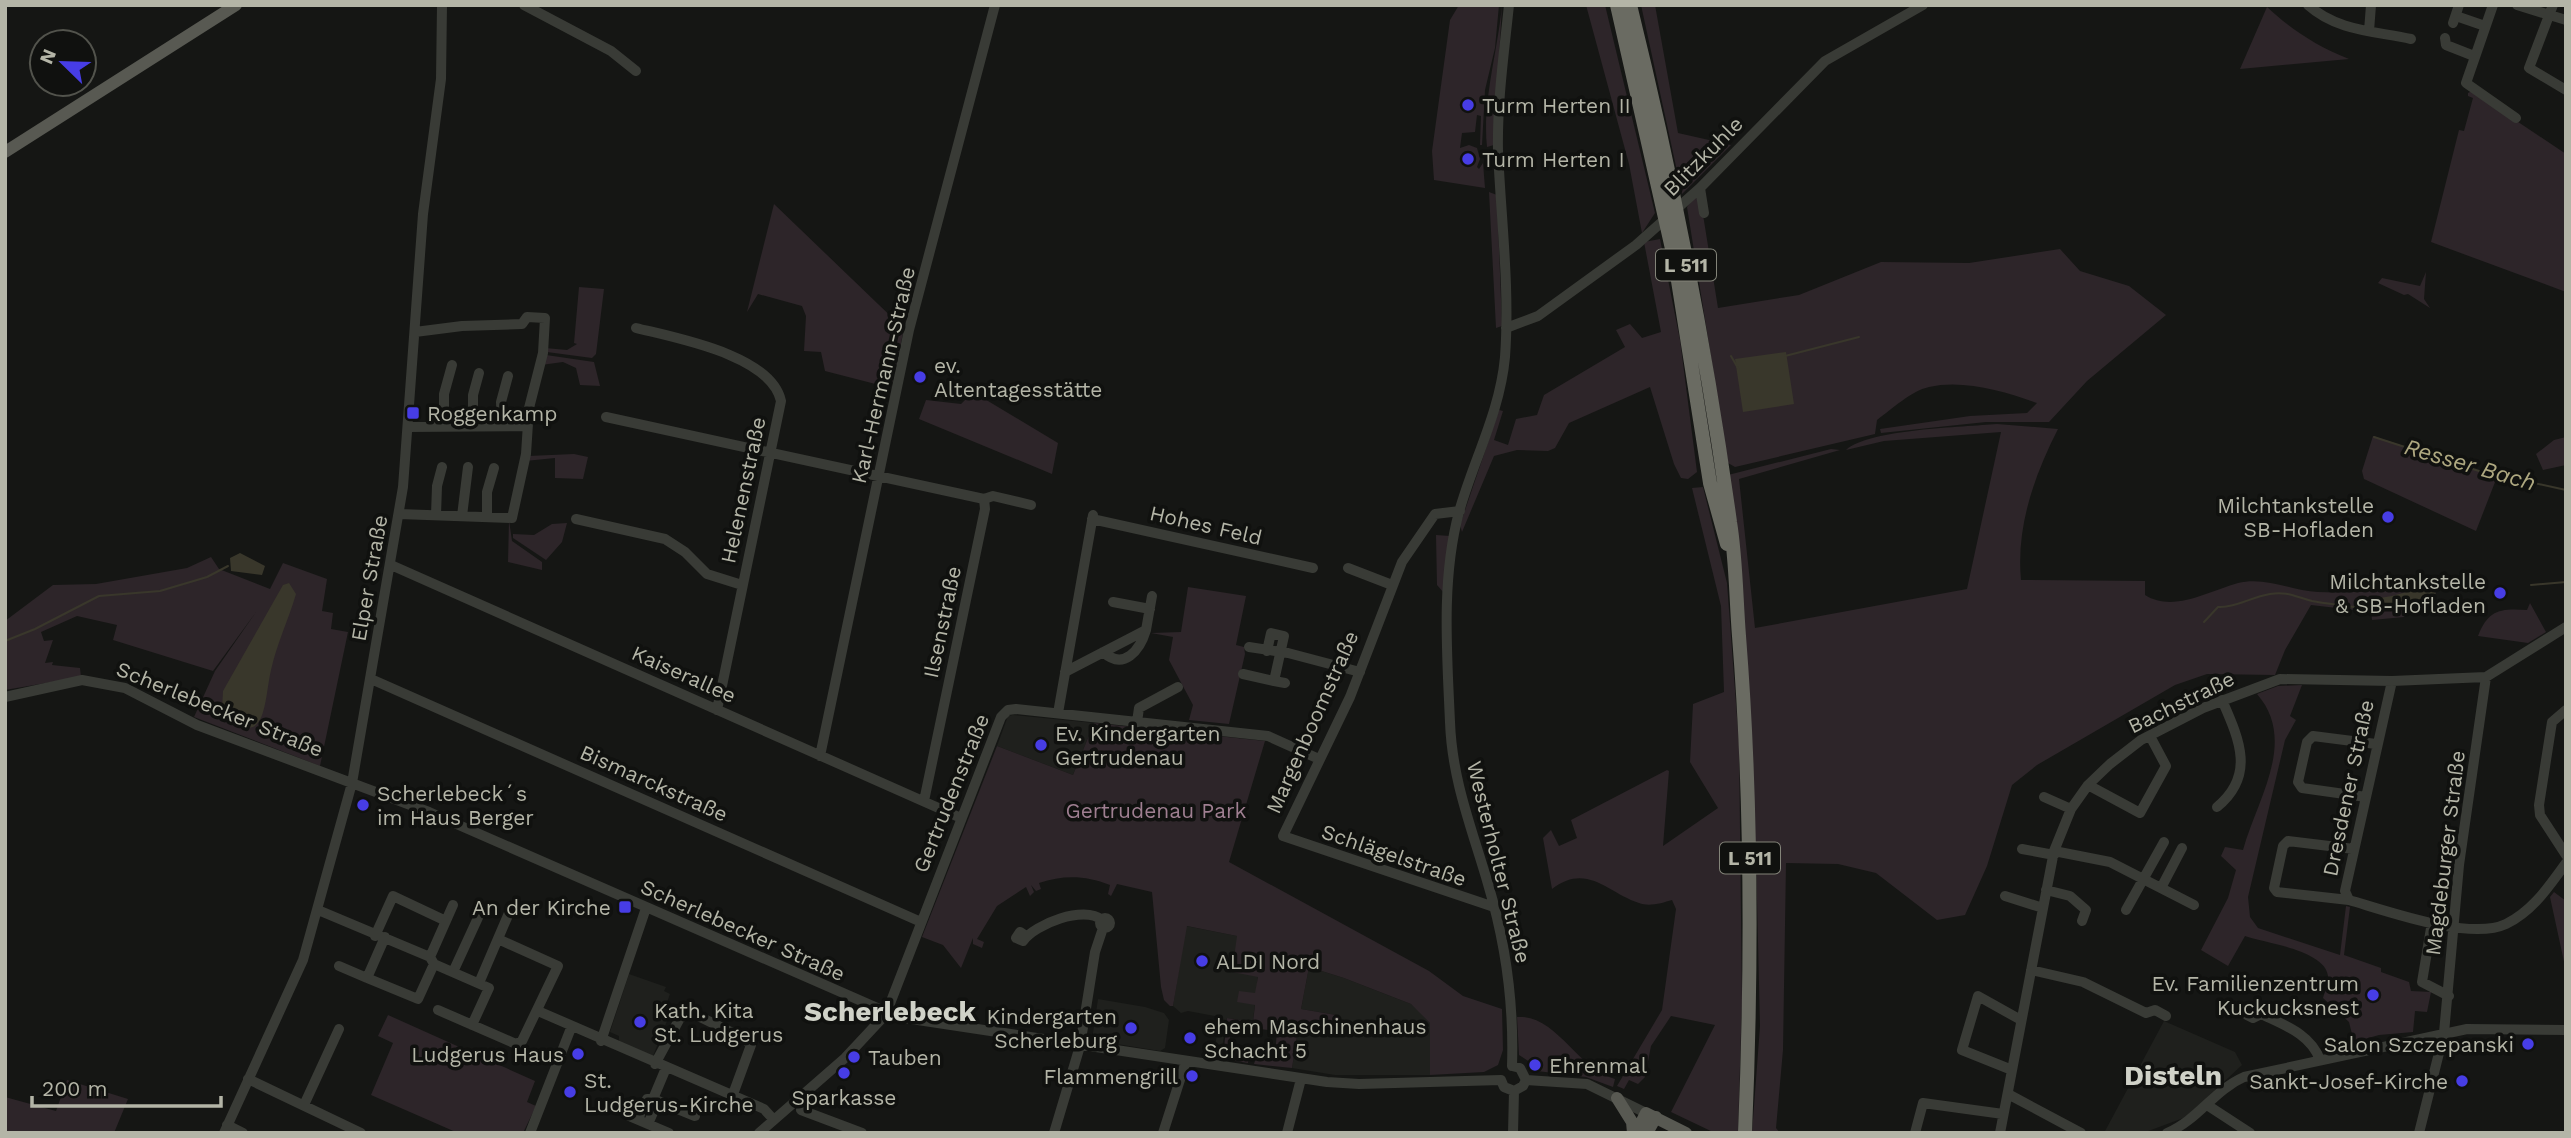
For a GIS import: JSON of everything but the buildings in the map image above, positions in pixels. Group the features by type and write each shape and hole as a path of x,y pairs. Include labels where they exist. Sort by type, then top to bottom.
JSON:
{"highway":[{"name":"L 511","path":"1617,5 1675,262 1710,483 1734,583"},
{"name":"L 511","path":"1630,5 1652,98 1699,331 1731,524 1746,723 1750,857 1750,1016 1745,1133"}],"main road":[{"path":"5,152 236,5"},
{"path":"1617,1098 1632,1122 1635,1133"},
{"path":"1635,1133 1651,1115"},
{"path":"1647,1133 1651,1115"},
{"path":"1651,1115 1686,1133"}],"street":[{"name":"Elper Straße","path":"225,1129 303,960 352,783 399,514 424,214 442,79 442,5"},
{"path":"524,5 611,51 636,71"},
{"name":"Karl-Hermann-Straße","path":"820,756 909,330 995,5"},
{"name":"Westerholter Straße","path":"1509,5 1498,148 1506,328 1496,408 1460,511 1448,573 1451,745 1458,788 1494,907 1508,971 1512,1066"},
{"name":"Blitzkuhle","path":"1506,328 1538,316 1648,235 1696,191 1825,61 1923,5"},
{"path":"2308,5 2339,25 2411,39"},
{"path":"2369,31 2371,5"},
{"path":"2459,5 2455,19 2485,26"},
{"path":"2493,5 2466,83 2516,118"},
{"path":"2517,5 2566,20"},
{"path":"2553,5 2529,68 2566,90"},
{"path":"2444,45 2474,56"},
{"path":"1696,191 1704,213"},
{"path":"399,514 512,518 526,454 527,426 543,353 545,318 527,317 522,324 462,326 415,332"},
{"name":"Helenenstraße","path":"636,328 728,355 763,374 773,384 781,401 717,710"},
{"path":"444,425 444,394 452,365"},
{"path":"473,425 474,395 479,373"},
{"path":"502,424 502,402 508,376"},
{"path":"606,417 984,499 993,496 1031,505"},
{"path":"408,427 502,424 527,426"},
{"path":"436,515 437,486 442,467"},
{"path":"462,516 463,488 468,467"},
{"path":"488,517 488,492 494,468"},
{"name":"Ilsenstraße","path":"924,801 985,509 984,499"},
{"name":"Margenboomstraße","path":"1283,836 1360,672 1407,552 1435,514 1444,510 1460,511"},
{"name":"Hohes Feld","path":"1058,713 1092,517 1313,568"},
{"path":"576,519 665,539 685,552 707,574 742,585"},
{"name":"Kaiserallee","path":"391,565 961,818"},
{"path":"1348,568 1392,585"},
{"path":"1065,672 1146,630 1152,596"},
{"path":"1113,602 1150,609"},
{"name":"Bachstraße","path":"2000,1133 2054,853 2071,809 2088,785 2110,764 2150,736 2222,700 2280,679 2392,681 2486,677 2566,627"},
{"path":"1243,674 1279,682 1280,653 1284,636 1271,633 1267,651"},
{"path":"1249,647 1288,653 1360,672"},
{"name":"Magdeburger Straße","path":"2419,1133 2444,1033 2449,996 2452,925 2486,677"},
{"name":"Bismarckstraße","path":"371,679 921,922"},
{"name":"Dresdener Straße","path":"2392,681 2345,891 2348,900 2431,922 2473,929 2504,926 2533,906 2566,863"},
{"name":"Scherlebecker Straße","path":"5,697 69,682 115,685 197,725 429,812 886,1014 929,1024 1301,1079 1359,1084 1501,1080"},
{"path":"1138,722 1139,708 1178,687"},
{"path":"2217,807 2233,795 2242,755 2222,700"},
{"name":"Gertrudenstraße","path":"886,1014 1004,713 1016,709 1268,736 1319,759"},
{"path":"2566,710 2552,722 2539,805 2540,815 2566,855"},
{"path":"2088,785 2140,813 2166,766 2150,736"},
{"path":"2366,797 2302,788 2298,782 2307,742 2313,736 2376,744"},
{"path":"2044,797 2071,809"},
{"name":"Schlägelstraße","path":"1283,836 1494,907"},
{"path":"2348,900 2277,892 2274,888 2283,846 2288,841 2354,849"},
{"path":"2126,910 2164,842"},
{"path":"2161,888 2182,848"},
{"path":"2022,849 2110,862 2194,905"},
{"path":"2046,890 2079,902 2086,910 2082,921"},
{"path":"367,978 393,896 446,921"},
{"path":"2005,896 2043,908"},
{"path":"339,966 418,999 453,905"},
{"path":"601,1041 646,908"},
{"path":"453,972 482,909"},
{"path":"318,910 489,988 472,1025"},
{"path":"479,983 509,913"},
{"path":"1026,936 1048,923 1075,914 1102,924 1080,1046 1054,1133"},
{"path":"2431,922 2422,982 2449,996"},
{"path":"438,1010 520,1044 558,966 498,939"},
{"path":"2031,970 2083,982 2146,1013 2155,1010 2166,1016"},
{"path":"2012,1070 1962,1050 1978,996 2021,1020"},
{"path":"538,1011 601,1041 764,1110 774,1120"},
{"path":"655,1064 666,1040 685,1013 692,1013 753,1040 732,1097"},
{"path":"759,1133 774,1120 797,1108 800,1098 854,1050 886,1014"},
{"path":"2247,1015 2253,1018 2260,1014 2291,1029 2316,1048 2320,1060"},
{"path":"530,1133 572,1028"},
{"path":"304,1105 338,1029"},
{"path":"2167,1133 2185,1125 2228,1086 2244,1077 2467,1029 2566,1030"},
{"path":"1163,1133 1186,1061"},
{"path":"1512,1066 1520,1068 1526,1080 1523,1086 1514,1091 1507,1089 1501,1080 1502,1073 1512,1066"},
{"path":"655,1100 666,1068"},
{"path":"248,1079 361,1133"},
{"path":"1287,1133 1301,1079"},
{"path":"1526,1080 1587,1084 1651,1115"},
{"path":"1513,1133 1514,1091"},
{"path":"2008,1094 2081,1133"},
{"path":"669,1133 639,1120 647,1099 695,1116"},
{"path":"1914,1133 1923,1104 2003,1114"},
{"path":"2207,1105 2250,1133"},
{"path":"797,1108 862,1133"},
{"path":"225,1129 243,1133"}],"shaded area":[{"path":"1786,352 1794,404 1743,412 1735,359"},
{"path":"240,553 265,566 262,575 231,571 230,558"},
{"path":"289,583 296,594 273,660 264,708 261,718 248,728 222,711 223,691 283,585"},
{"path":"2427,588 2436,593 2416,604 2391,608 2378,604 2380,598"},
{"name":"Ev. Kindergarten Gertrudenau","path":"1008,716 1094,723 1073,775 997,746"},
{"path":"1186,926 1237,936 1258,976 1253,1022 1227,1018 1221,1054 1225,1060 1210,1058 1214,1052 1220,1017 1188,1011 1181,1013 1173,1006"},
{"path":"1309,967 1411,1004 1419,1011 1430,1023 1430,1075 1335,1075 1292,1068 1299,1023 1338,1028 1339,1018 1336,1015 1301,1009"},
{"name":"Kath. Kita St. Ludgerus","path":"629,974 666,987 664,991 670,994 665,1008 671,1011 653,1056 619,1042 619,1036 610,1032"},
{"name":"Kindergarten Scherleburg","path":"1098,999 1164,1013 1169,1020 1165,1048 1160,1051 1092,1040"},
{"path":"2164,1021 2235,1052 2242,1065 2186,1117 2143,1133 2104,1133"}],"green space":[{"path":"1459,5 1499,5 1495,48 1485,90 1482,145 1481,116 1477,115 1475,132 1462,133 1460,148 1469,145 1477,148 1480,159 1477,167 1479,169 1483,163 1485,188 1434,180 1432,151 1450,20"},
{"path":"1502,5 1494,145 1487,147 1488,94"},
{"path":"1586,5 1605,5 1655,213 1642,233 1629,164"},
{"path":"1641,5 1655,5 1678,133 1731,145 1682,194"},
{"path":"2267,7 2306,37 2349,59 2240,69"},
{"path":"2472,91 2566,154 2566,292 2431,242 2459,130 2464,131 2473,98 2468,96 2468,93"},
{"path":"1489,192 1497,195 1502,326 1496,328"},
{"path":"1700,196 1718,308 1799,295 1881,262 1969,263 2060,249 2080,271 2129,286 2166,315 2087,381 2049,422 1986,422 1881,433 1880,429 1970,416 2027,413 2037,403 1969,385 1942,385 1922,389 1902,401 1877,420 1875,434 1735,467 1728,463 1687,207 1694,197"},
{"path":"774,204 904,329 891,388 825,371 821,352 804,351 806,316 802,306 758,294 747,312"},
{"path":"1660,239 1680,340 1697,472 1688,479 1681,478 1674,464 1650,387 1569,423 1555,448 1548,451 1517,450 1494,456 1462,532 1460,525 1499,410 1503,411 1494,440 1508,445 1516,419 1537,415 1544,395 1625,347 1616,330 1630,324 1642,338 1661,332 1644,242"},
{"path":"2426,272 2424,299 2430,308 2408,294 2404,295 2378,283 2382,278 2420,286"},
{"path":"579,287 604,289 596,354 592,358 547,352 545,348 567,350 577,344 574,343"},
{"path":"546,355 594,362 600,386 580,385 576,368 563,362 541,365"},
{"path":"973,392 1058,443 1052,474 919,419 926,400 961,404"},
{"path":"1997,424 2058,429 2034,483 2024,521 2021,580 2145,581 2145,595 2167,602 2191,599 2248,581 2308,591 2333,592 2438,586 2431,607 2409,611 2404,617 2372,620 2371,612 2311,605 2285,650 2275,675 2207,674 2175,685 2037,765 2012,785 1987,866 1965,915 1937,920 1876,873 1838,864 1786,863 1783,1050 1776,1128 1780,1133 1752,1133 1760,1026 1756,857 1728,475 1831,449 1840,450 1739,479 1755,628 1967,589 2001,432 1884,441 1846,450 1858,443 1895,433"},
{"path":"2373,436 2497,477 2476,531 2364,479 2362,471"},
{"path":"2566,437 2566,465 2543,470 2536,454 2554,440"},
{"path":"574,454 588,457 583,479 555,478 555,458 525,461 528,456"},
{"path":"1703,487 1727,583 1739,744 1742,1000 1738,1133 1715,1133 1671,1112 1715,1025 1671,1016 1651,1046 1645,1077 1638,1084 1629,1080 1624,1089 1617,1086 1662,1010 1676,909 1672,900 1643,904 1587,879 1565,881 1552,889 1543,838 1551,830 1559,846 1577,838 1571,820 1667,770 1663,846 1718,808 1690,762 1693,704 1724,692 1721,606 1692,488"},
{"path":"509,520 512,541 542,562 542,570 508,562"},
{"path":"567,523 562,542 546,560 513,538 513,534 534,535 552,524"},
{"path":"1436,535 1450,536 1444,593 1437,585"},
{"path":"211,557 219,569 270,589 283,563 327,579 322,611 333,613 331,629 348,632 320,766 194,717 215,671 256,612 213,671 113,640 117,625 77,616 41,632 44,641 53,640 45,663 53,662 52,665 80,668 81,677 5,690 5,621 53,585 96,584 187,568"},
{"path":"1188,587 1246,596 1236,645 1244,647 1245,654 1229,724 1189,720 1193,705 1169,660 1173,637 1151,633 1181,632"},
{"path":"2530,603 2546,632 2528,643 2478,636 2486,621 2496,612 2527,610"},
{"path":"2302,685 2290,716 2296,720 2285,740 2248,897 2250,917 2258,928 2340,955 2346,906 2350,907 2344,955 2381,968 2381,972 2409,982 2411,991 2431,992 2427,1012 2415,1011 2413,1032 2379,1035 2354,1042 2349,1022 2323,998 2328,979 2324,967 2306,954 2245,936 2228,966 2201,950 2228,898 2236,870 2221,856 2225,847 2243,850 2271,770 2274,731 2269,712 2257,694 2278,686"},
{"name":"Gertrudenau Park","path":"1094,723 1265,741 1229,862 1429,971 1463,996 1502,1009 1503,1050 1498,1065 1484,1072 1430,1075 1430,1023 1411,1004 1309,967 1301,1009 1336,1015 1339,1018 1338,1029 1299,1023 1292,1068 1254,1064 1257,1054 1258,1059 1268,1060 1270,1055 1275,1055 1277,1031 1237,1026 1231,1030 1228,1050 1234,1056 1246,1057 1249,1053 1248,1063 1223,1059 1227,1018 1253,1022 1255,1005 1237,1002 1239,991 1255,993 1258,977 1232,972 1237,936 1187,926 1173,1006 1170,1006 1164,1000 1161,987 1152,892 1117,884 1111,896 1108,894 1110,885 1083,878 1048,880 1039,883 1041,889 1036,891 1031,885 1034,892 1030,896 1026,887 997,906 977,939 984,942 982,948 973,944 973,938 961,968 943,945 922,937 997,746 1073,775"},
{"path":"2554,892 2566,901 2566,971 2550,897"},
{"path":"388,1015 535,1081 527,1102 536,1106 523,1133 458,1133 371,1095 393,1043 378,1036"},
{"path":"1517,1017 1531,1018 1543,1024 1589,1065 1615,1079 1613,1087 1586,1077 1537,1071 1536,1066 1519,1055"},
{"path":"67,1080 128,1099 114,1133 5,1133 5,1097 56,1111"}],"waterway":[{"path":"1785,356 1859,337"},
{"path":"1731,356 1739,370"},
{"name":"Resser Bach","path":"2374,437 2479,471 2566,490"},
{"path":"5,641 35,629 99,596 160,591 207,577 228,566"},
{"path":"2531,585 2566,582"},
{"path":"2204,622 2218,607 2276,593 2371,611 2378,604"}],"place":[{"name":"Turm Herten II","path":"1468,105"},
{"name":"Turm Herten I","path":"1468,159"},
{"name":"ev. Altentagesstätte","path":"920,377"},
{"name":"Roggenkamp","path":"413,413"},
{"name":"Milchtankstelle SB-Hofladen","path":"2388,517"},
{"name":"Milchtankstelle & SB-Hofladen","path":"2500,593"},
{"name":"Ev. Kindergarten Gertrudenau","path":"1041,745"},
{"name":"Scherlebeck´s im Haus Berger","path":"363,805"},
{"name":"An der Kirche","path":"625,907"},
{"name":"ALDI Nord","path":"1202,961"},
{"name":"Ev. Familienzentrum Kuckucksnest","path":"2373,995"},
{"name":"Kath. Kita St. Ludgerus","path":"640,1022"},
{"name":"Kindergarten Scherleburg","path":"1131,1028"},
{"name":"ehem Maschinenhaus Schacht 5","path":"1190,1038"},
{"name":"Salon Szczepanski","path":"2528,1044"},
{"name":"Ludgerus Haus","path":"578,1054"},
{"name":"Tauben","path":"854,1057"},
{"name":"Ehrenmal","path":"1535,1065"},
{"name":"Sparkasse","path":"844,1073"},
{"name":"Flammengrill","path":"1192,1076"},
{"name":"Sankt-Josef-Kirche","path":"2462,1081"},
{"name":"St. Ludgerus-Kirche","path":"570,1092"}],"district":[{"name":"Scherlebeck","path":"890,1011"},
{"name":"Disteln","path":"2173,1075"}]}
